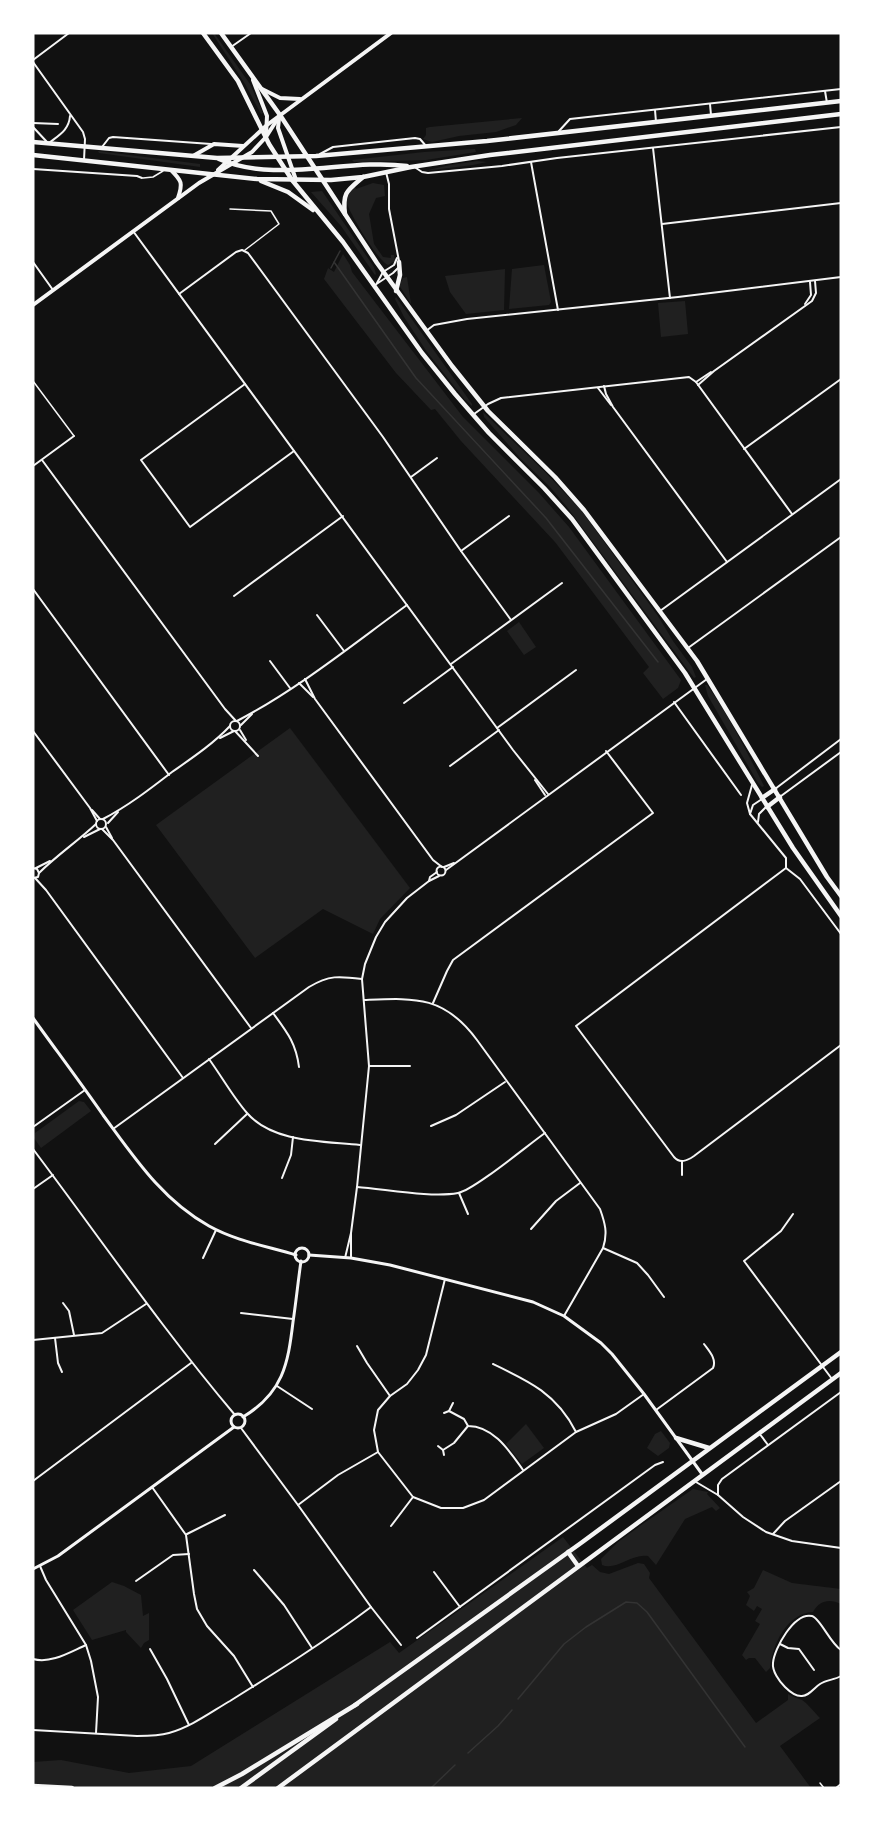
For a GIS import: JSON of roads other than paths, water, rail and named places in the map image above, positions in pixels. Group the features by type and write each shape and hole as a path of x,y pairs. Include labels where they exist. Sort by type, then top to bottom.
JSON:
{"highway":[{"path":"204,33 238,81 285,170 344,242 433,367 473,416 572,519 695,687 767,807 841,916"},
{"path":"221,33 280,115 346,218 426,331 484,407 571,495 660,611 708,678 827,877 841,896"},
{"path":"33,142 227,160 306,157 426,147 841,101"},
{"path":"33,155 257,179 321,180 363,177 458,159 841,114"},
{"path":"531,136 532,150"},
{"path":"227,160 232,164 275,170 382,164 412,167"},
{"path":"346,218 344,196 347,190 363,177"},
{"path":"257,179 286,191 320,215"},
{"path":"396,291 400,275 399,262"},
{"path":"762,798 775,789"},
{"path":"767,807 780,797"},
{"path":"241,1788 841,1352"},
{"path":"278,1788 841,1373"},
{"path":"676,1438 709,1448"},
{"path":"568,1552 578,1566"},
{"path":"215,1788 357,1704"},
{"path":"33,1786 72,1788"}],"main road":[{"path":"213,174 267,125 390,33"},
{"path":"251,74 266,113 266,137"},
{"path":"262,89 280,98 300,99"},
{"path":"33,305 178,198 213,174 255,150 280,115"},
{"path":"280,115 279,128 290,157 294,180"},
{"path":"193,156 215,144 244,146"},
{"path":"169,169 178,177 181,184 178,198"}],"street":[{"path":"69,33 33,61 83,132 85,137 84,160"},
{"path":"231,47 251,33"},
{"path":"557,133 570,119 841,89"},
{"path":"825,91 827,103"},
{"path":"710,104 711,116"},
{"path":"656,110 656,122"},
{"path":"33,125 48,143 67,128 70,114"},
{"path":"33,125 58,124"},
{"path":"412,167 428,173 841,127"},
{"path":"102,147 113,136 215,144"},
{"path":"318,156 327,148 416,138 421,140 426,147"},
{"path":"653,148 670,298"},
{"path":"531,162 558,310"},
{"path":"33,169 142,178"},
{"path":"375,285 385,275 396,271 399,262 389,206 387,172"},
{"path":"662,224 841,203"},
{"path":"133,231 547,795"},
{"path":"179,294 236,252 244,250 248,253 411,477 511,620"},
{"path":"375,285 395,264 397,254"},
{"path":"33,262 53,290"},
{"path":"426,331 434,325 467,319 841,277"},
{"path":"803,306 811,295 810,281"},
{"path":"697,383 814,298 815,281"},
{"path":"473,416 501,398 689,377 697,383 792,514"},
{"path":"744,449 841,379"},
{"path":"245,384 141,460 190,527 294,451"},
{"path":"604,386 613,406 727,562"},
{"path":"598,387 613,406"},
{"path":"33,466 74,436"},
{"path":"411,477 437,458"},
{"path":"42,460 225,709 237,721 247,743"},
{"path":"660,611 841,479"},
{"path":"234,596 343,516"},
{"path":"461,551 509,516"},
{"path":"687,649 841,537"},
{"path":"404,703 562,583"},
{"path":"33,590 169,775"},
{"path":"218,739 231,724 305,679 408,605"},
{"path":"317,615 344,651"},
{"path":"270,661 290,688"},
{"path":"450,766 576,670"},
{"path":"345,1258 357,1187 369,1066 362,979 370,950 385,922 437,871 453,866 454,863 708,678"},
{"path":"305,679 315,699"},
{"path":"299,682 315,699 433,860 440,876"},
{"path":"674,702 741,795"},
{"path":"225,709 234,731 258,756"},
{"path":"36,876 99,821 120,810 218,739 240,728 254,712"},
{"path":"33,731 90,808 99,821 101,829 113,840 251,1028"},
{"path":"775,789 841,739"},
{"path":"433,1003 453,960 653,813 606,751"},
{"path":"780,797 841,752"},
{"path":"753,783 747,803 750,814 786,858 786,868"},
{"path":"750,814 753,805 762,798"},
{"path":"759,825 759,814 767,807"},
{"path":"81,838 101,829 120,810"},
{"path":"99,821 106,825 113,840"},
{"path":"52,860 34,868 36,876 183,1078"},
{"path":"429,880 445,874 444,868 433,860"},
{"path":"786,868 800,879 841,934"},
{"path":"786,868 576,1026 674,1157 682,1161 694,1156 841,1045"},
{"path":"113,1129 321,980 340,976 362,979"},
{"path":"363,1000 406,998 433,1003 455,1016 469,1028 600,1209 605,1221 606,1237 603,1248 564,1316"},
{"path":"273,1013 292,1040 299,1067"},
{"path":"33,1018 113,1129 159,1188 185,1211 216,1230 247,1242 296,1255 301,1262"},
{"path":"209,1059 248,1114 261,1125 293,1137 360,1145"},
{"path":"369,1066 410,1066"},
{"path":"431,1126 456,1115 506,1081"},
{"path":"33,1127 85,1090"},
{"path":"216,1144 248,1114"},
{"path":"357,1187 433,1194 459,1193 545,1133"},
{"path":"282,1178 291,1155 293,1137"},
{"path":"33,1149 146,1304 234,1415"},
{"path":"682,1161 682,1174"},
{"path":"33,1190 53,1175"},
{"path":"531,1229 556,1200 580,1183"},
{"path":"459,1193 468,1214"},
{"path":"793,1214 782,1231 744,1261 832,1379"},
{"path":"203,1258 216,1230"},
{"path":"351,1233 351,1258"},
{"path":"296,1255 301,1248 307,1250 309,1255"},
{"path":"603,1248 637,1263 664,1297"},
{"path":"309,1255 377,1262 532,1302 564,1316 606,1348 644,1394 702,1474"},
{"path":"301,1262 309,1255"},
{"path":"243,1417 267,1399 277,1386 289,1356 301,1262"},
{"path":"445,1279 426,1355 407,1384 390,1396 378,1410 374,1430 378,1452 413,1497 441,1508 463,1508 484,1500 576,1432 616,1414 644,1394"},
{"path":"63,1303 69,1311 74,1335"},
{"path":"33,1340 102,1333 146,1304"},
{"path":"241,1313 293,1319"},
{"path":"55,1338 58,1363 62,1372"},
{"path":"656,1410 712,1368 714,1358 704,1344"},
{"path":"357,1346 390,1396"},
{"path":"33,1481 191,1363"},
{"path":"493,1364 531,1382 552,1399 571,1421 576,1432"},
{"path":"277,1386 312,1409"},
{"path":"718,1495 718,1485 722,1479 841,1392"},
{"path":"444,1413 449,1411 453,1403"},
{"path":"449,1411 464,1419 468,1426"},
{"path":"234,1415 239,1414 243,1417"},
{"path":"234,1415 231,1420 234,1427"},
{"path":"241,1428 244,1424 243,1417"},
{"path":"468,1426 476,1426 502,1442 524,1470"},
{"path":"443,1450 454,1443 468,1426"},
{"path":"33,1569 58,1556 234,1427 241,1428 401,1645"},
{"path":"759,1433 768,1445"},
{"path":"438,1446 443,1450 444,1455"},
{"path":"298,1505 338,1475 378,1452"},
{"path":"417,1638 655,1465 663,1462"},
{"path":"693,1481 718,1495 743,1517 773,1535 792,1541 841,1548"},
{"path":"773,1535 785,1521 841,1481"},
{"path":"152,1487 186,1535 197,1609 207,1626 234,1656 253,1687"},
{"path":"391,1526 413,1497"},
{"path":"186,1535 225,1515"},
{"path":"136,1581 173,1555 189,1554"},
{"path":"40,1566 46,1580 86,1645 98,1697 96,1733"},
{"path":"254,1570 284,1605 312,1648"},
{"path":"434,1572 460,1607"},
{"path":"33,1730 154,1736 170,1733 189,1725 253,1687 371,1607"},
{"path":"841,1650 832,1642 818,1620 807,1616 788,1629 773,1663 774,1671 785,1687 799,1696 806,1695 822,1682 835,1680 841,1676"},
{"path":"780,1644 788,1648 799,1649 814,1670"},
{"path":"33,1659 40,1661 57,1658 86,1645"},
{"path":"150,1649 189,1725"},
{"path":"836,1788 841,1784"}],"lane":[{"path":"142,178 153,177 169,169"},
{"path":"230,209 271,211 279,224 244,250"},
{"path":"33,381 74,436"},
{"path":"820,1783 824,1788"}],"waterway":[{"path":"331,268 340,251"},
{"path":"334,262 416,378 546,518 658,662"},
{"path":"518,1699 564,1644 626,1602 637,1603 647,1612 745,1747"},
{"path":"468,1753 512,1710"},
{"path":"431,1788 455,1765"}]}
